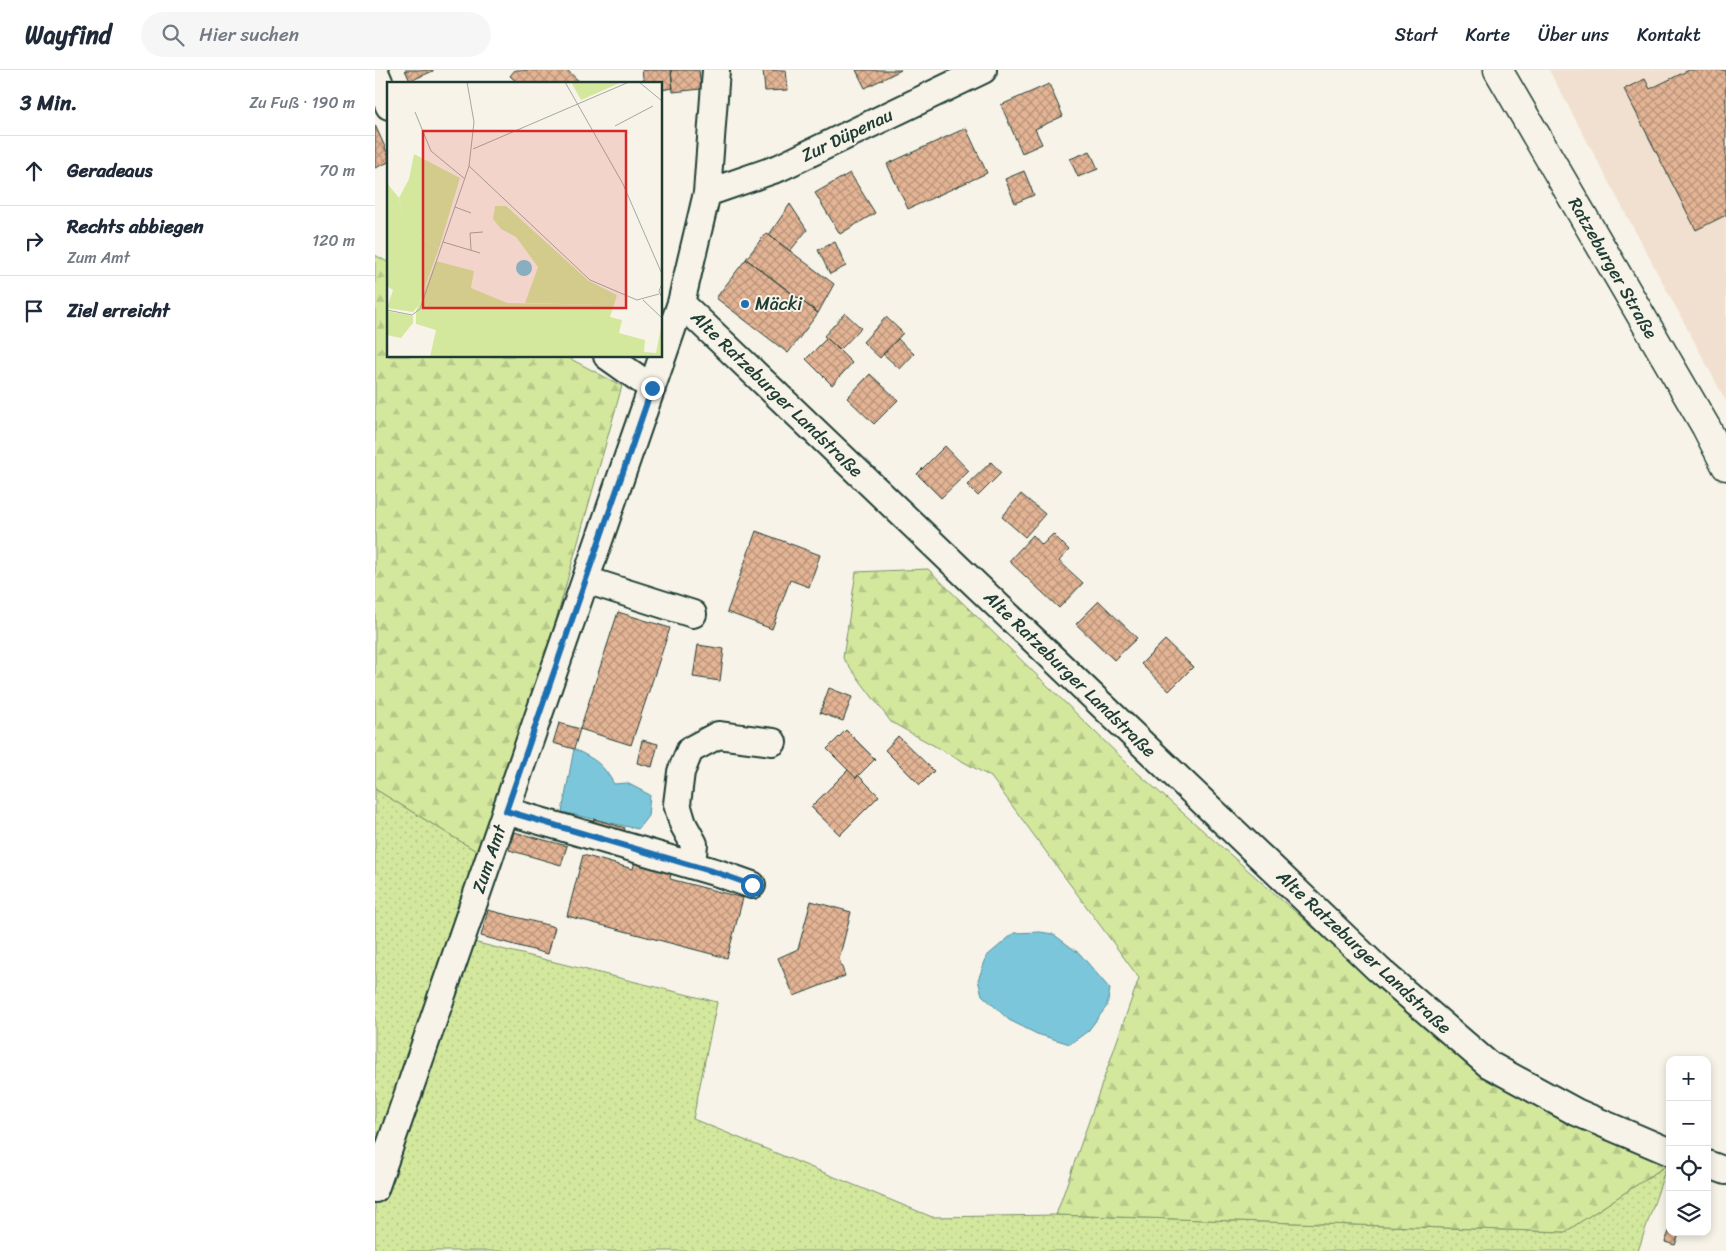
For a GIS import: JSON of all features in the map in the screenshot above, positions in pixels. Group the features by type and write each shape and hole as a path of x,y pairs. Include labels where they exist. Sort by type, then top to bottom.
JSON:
{"main road":[{"name":"Ratzeburger Straße","path":"1498,70 1706,427 1726,466"}],"street":[{"name":"Alte Ratzeburger Landstraße","path":"716,70 707,193 681,303 1378,969 1488,1064 1576,1112 1666,1150"},
{"name":"Zur Düpenau","path":"707,193 779,168 983,70"},
{"path":"375,72 387,101"},
{"name":"Zum Amt","path":"663,356 681,303"},
{"path":"610,358 652,388"},
{"name":"Zum Amt","path":"375,1189 662,358"},
{"path":"586,580 693,614"},
{"path":"692,865 694,844 683,824 677,804 681,772 690,750 718,735 773,742"},
{"path":"506,811 692,865 752,885"},
{"path":"1711,1165 1726,1171"}],"shaded area":[{"path":"1549,70 1726,70 1726,401"}],"green space":[{"path":"375,255 387,262 387,358 569,358 622,386 551,638 478,852 375,789"},
{"path":"928,569 1132,768 1478,1073 1666,1166 1565,1232 1056,1215 1139,978 991,777 891,722 843,658 856,572"},
{"path":"375,789 478,852 375,1146"},
{"path":"461,939 717,1002 693,1119 932,1217 1056,1215 1565,1232 1666,1166 1638,1251 375,1251 375,1189"}],"water":[{"path":"574,749 598,763 606,771 614,784 627,783 650,795 648,816 638,829 562,812"},
{"path":"1040,932 1053,934 1080,954 1110,989 1107,1006 1088,1031 1070,1044 1037,1034 1009,1020 982,995 978,980 987,956 1014,933"}],"building":[{"path":"405,70 433,70 433,71 410,81"},
{"path":"515,70 567,70 580,82 517,82 510,76"},
{"path":"642,70 671,70 673,88 663,90 663,82 644,82"},
{"path":"671,70 699,70 701,89 673,92"},
{"path":"763,70 786,70 788,90 765,91"},
{"path":"856,70 901,70 865,88"},
{"path":"1689,70 1726,70 1726,215 1696,230 1624,89 1645,79 1650,89"},
{"path":"1049,84 1063,116 1035,129 1042,144 1022,153 1001,105"},
{"path":"375,125 387,152 387,163 375,168"},
{"path":"966,128 987,173 908,209 887,164"},
{"path":"1090,151 1098,169 1078,177 1070,159"},
{"path":"1024,171 1034,195 1015,203 1005,179"},
{"path":"850,173 875,213 840,234 815,193"},
{"path":"790,204 807,230 790,251 769,235"},
{"path":"766,233 834,284 818,313 746,259"},
{"path":"835,242 846,266 830,274 818,250"},
{"path":"746,259 818,313 788,353 716,298"},
{"path":"845,313 861,328 840,350 824,336"},
{"path":"886,317 903,333 880,358 863,342"},
{"path":"827,338 852,363 832,385 806,359"},
{"path":"898,339 914,354 900,369 883,354"},
{"path":"870,374 898,400 874,424 847,398"},
{"path":"945,446 969,471 941,498 917,474"},
{"path":"991,462 1001,473 978,496 967,485"},
{"path":"1021,494 1045,514 1025,537 1002,517"},
{"path":"756,531 820,555 809,587 790,580 772,629 727,612"},
{"path":"1053,534 1069,550 1059,561 1083,583 1059,608 1009,561 1033,535 1042,545"},
{"path":"1099,601 1137,638 1114,660 1076,624"},
{"path":"618,612 670,628 631,745 580,729"},
{"path":"1165,640 1193,667 1169,691 1141,664"},
{"path":"698,645 724,649 720,681 693,677"},
{"path":"829,688 852,697 843,721 820,713"},
{"path":"559,723 580,729 574,749 553,743"},
{"path":"846,730 875,759 856,778 827,749"},
{"path":"898,736 934,771 920,785 885,750"},
{"path":"642,740 658,744 652,767 637,763"},
{"path":"848,770 856,778 858,775 879,796 840,835 811,807"},
{"path":"594,819 625,828 622,839 590,830"},
{"path":"514,832 567,846 561,865 509,850"},
{"path":"583,855 633,869 636,857 672,867 670,879 743,898 727,958 567,916"},
{"path":"811,901 851,912 839,959 845,976 794,996 778,958 798,949"},
{"path":"488,910 555,927 548,954 481,936"},
{"path":"1667,1236 1678,1236 1675,1245 1665,1242"}],"place":[{"name":"Mäcki","path":"745,304"}],"route":[{"path":"652,388 506,811 718,873 752,885"}]}
